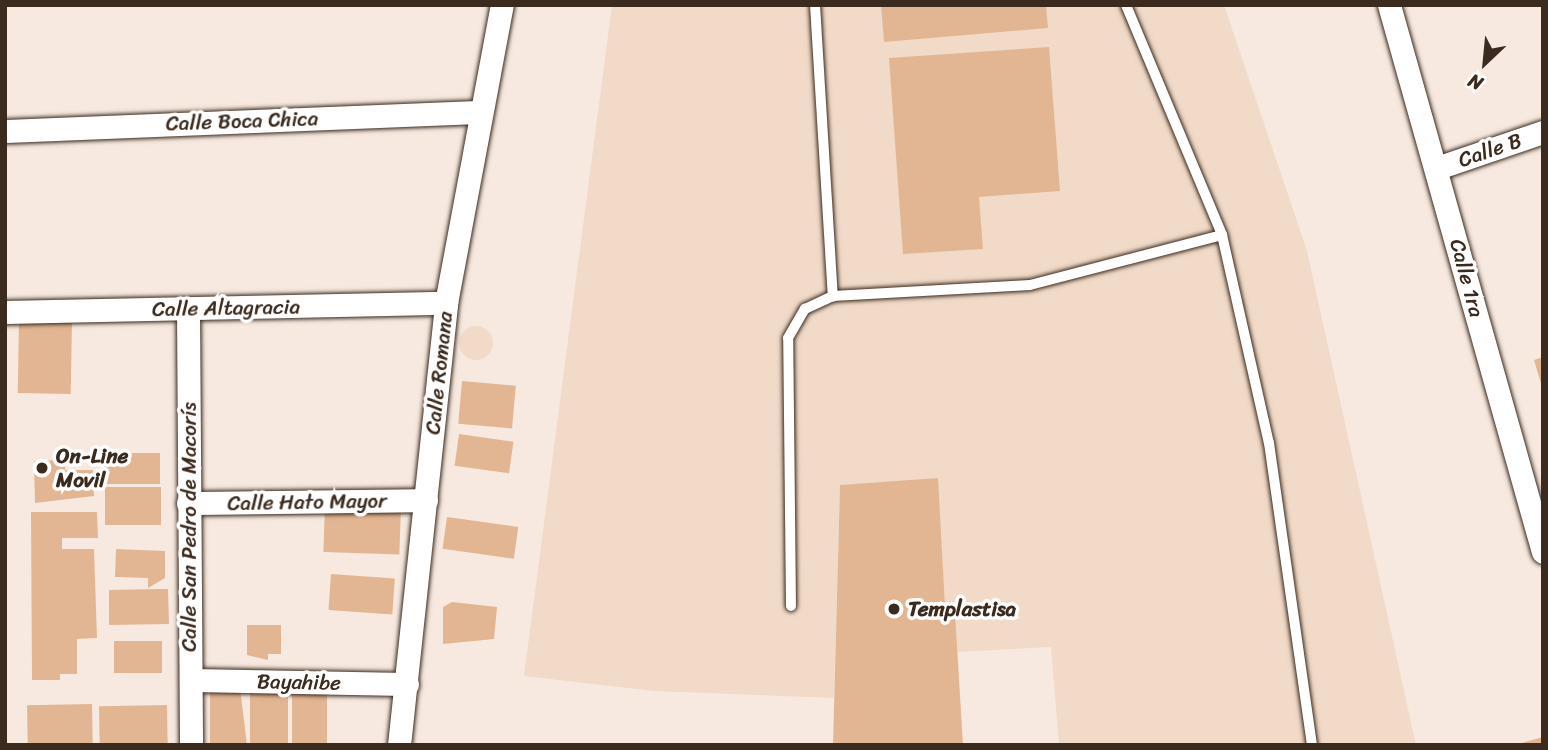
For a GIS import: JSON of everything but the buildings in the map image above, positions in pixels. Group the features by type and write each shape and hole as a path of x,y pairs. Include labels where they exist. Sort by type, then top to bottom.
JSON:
{"street":[{"name":"Calle Romana","path":"399,745 446,303 479,112 502,5"},
{"name":"Calle 1ra","path":"1390,5 1538,515 1543,552"},
{"name":"Calle Boca Chica","path":"5,131 479,112"},
{"name":"Calle B","path":"1437,168 1543,132"},
{"name":"Calle Altagracia","path":"5,312 446,303"},
{"name":"Calle San Pedro de Macorís","path":"188,309 191,745"},
{"name":"Calle Hato Mayor","path":"188,503 426,500"},
{"name":"Bayahibe","path":"191,680 407,684"}],"lane":[{"path":"815,5 833,296"},
{"path":"1126,5 1222,235 1269,443 1312,745"},
{"path":"790,606 788,338 793,319 833,296 1030,285 1222,235"}],"shaded area":[{"path":"612,5 1224,5 1307,251 1416,745 1059,745 1051,647 957,652 955,613 945,606 937,478 840,486 834,698 654,691 524,676"},
{"path":"476,326 488,331 493,343 488,355 476,360 464,355 459,343 464,331"}],"place":[{"name":"On-Line Movil","path":"42,468"},
{"name":"Templastisa","path":"894,609"}]}
